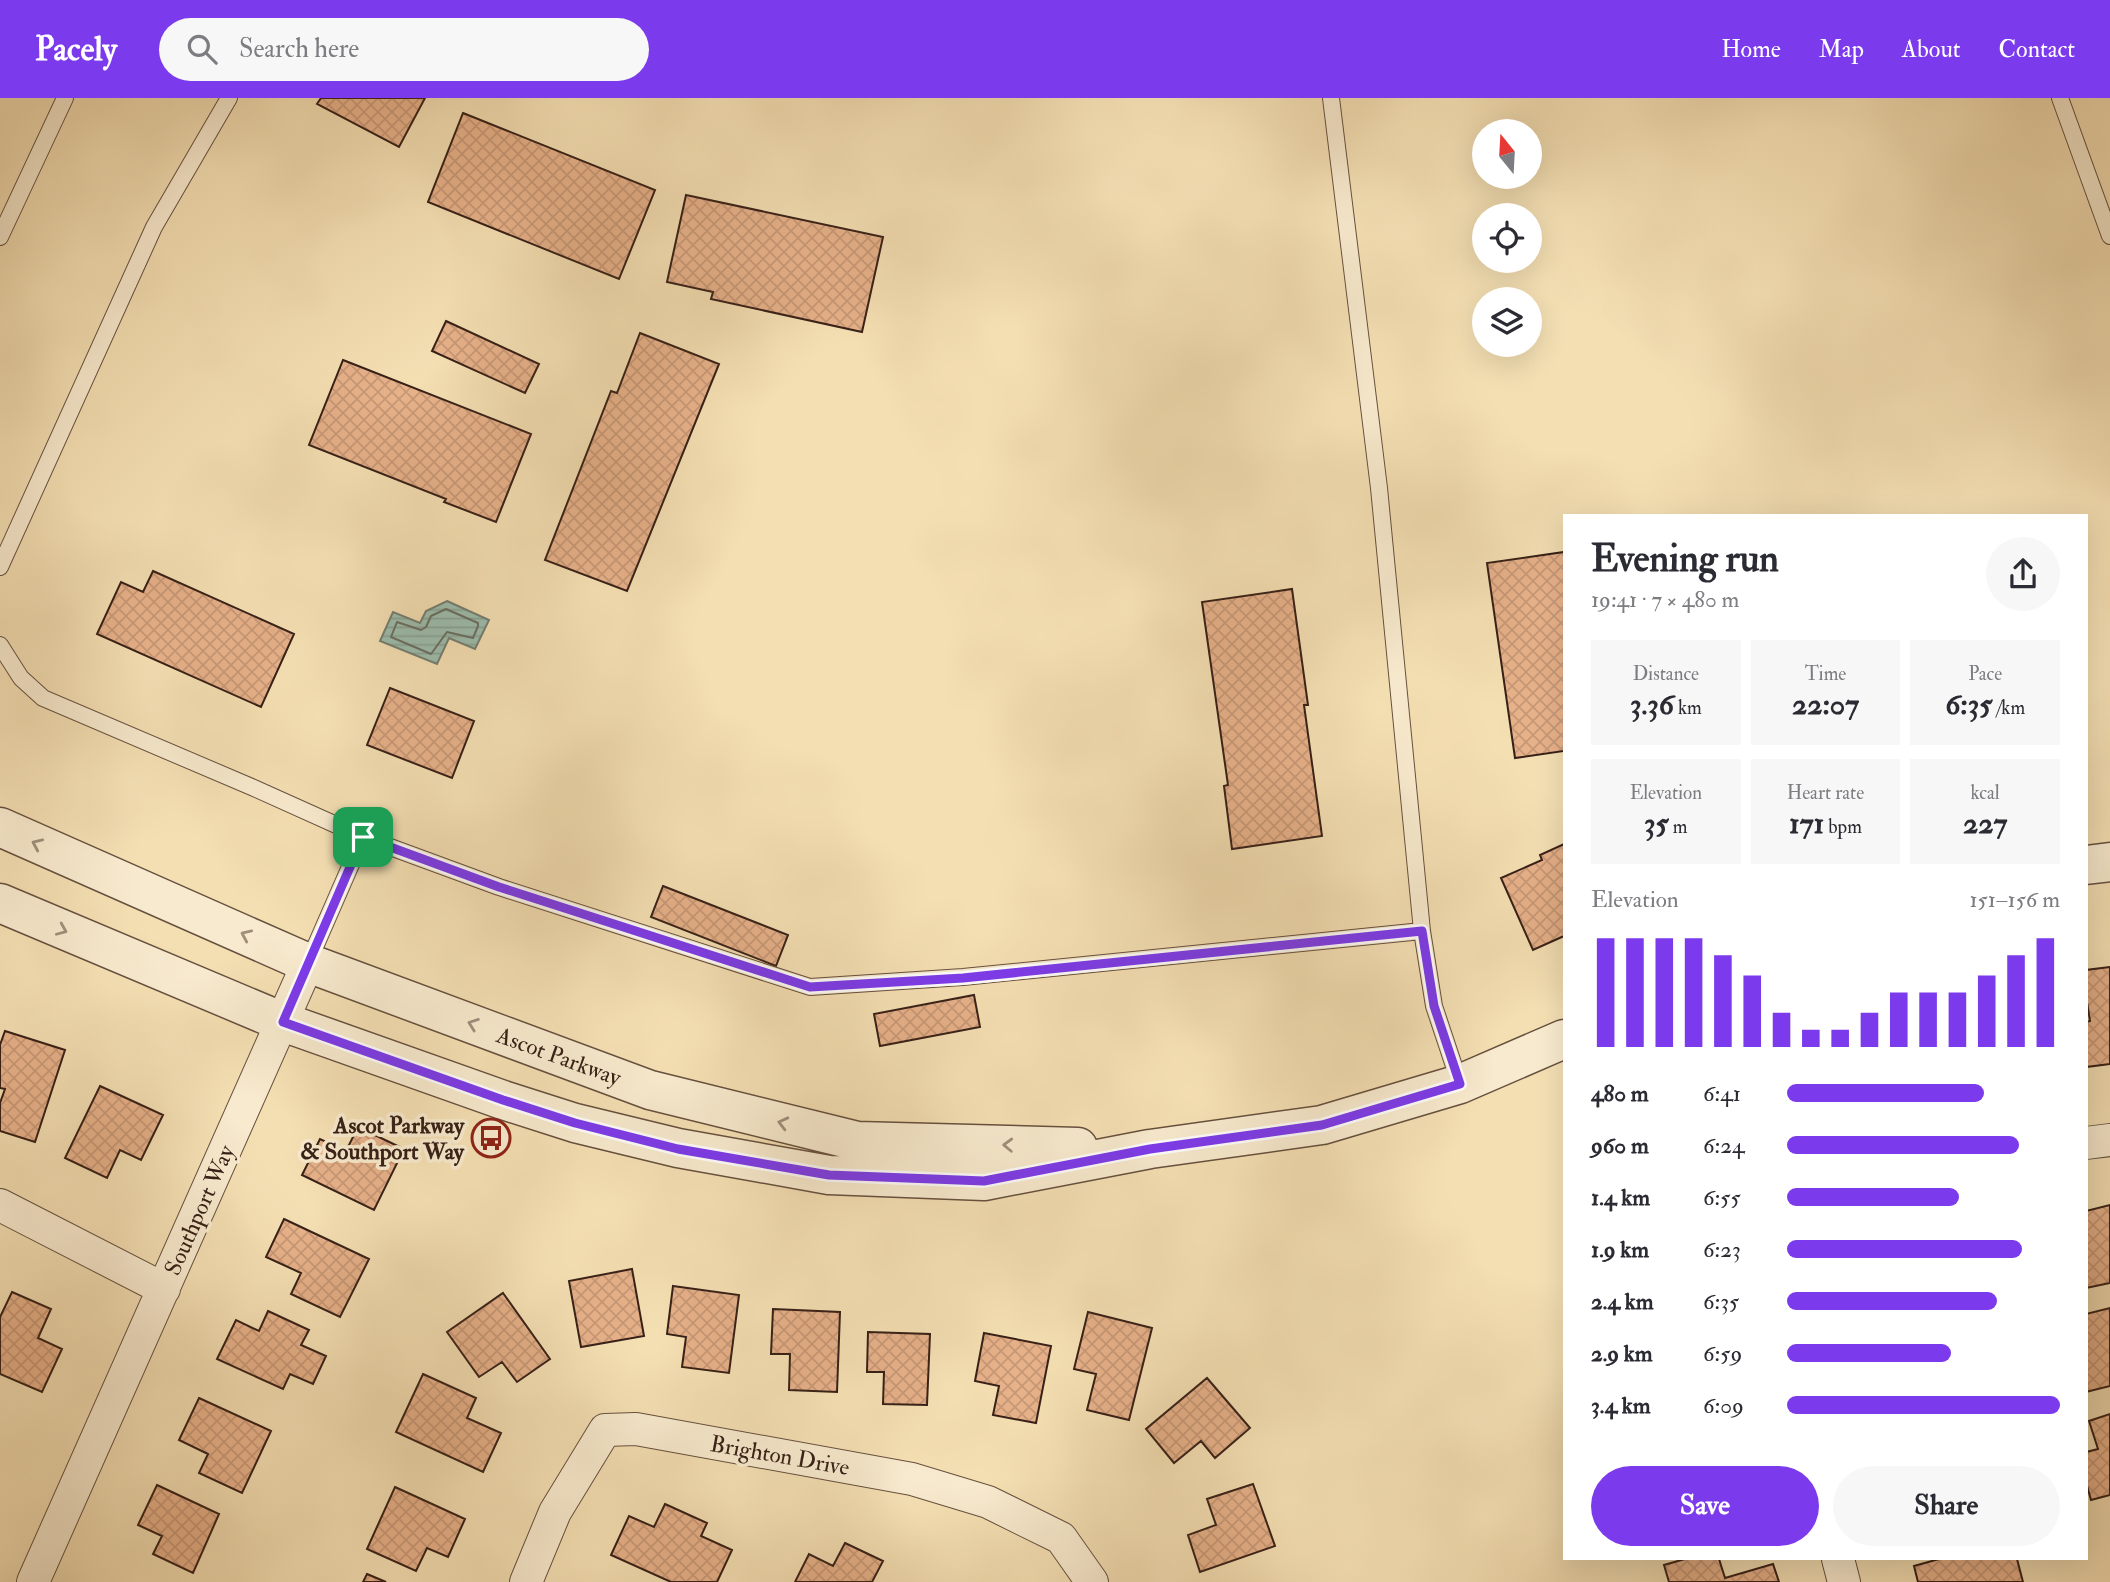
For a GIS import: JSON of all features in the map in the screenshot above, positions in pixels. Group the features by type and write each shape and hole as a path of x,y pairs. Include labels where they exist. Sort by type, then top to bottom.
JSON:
{"street":[{"name":"Ascot Parkway","path":"0,827 308,963 650,1090 857,1141 1150,1149"},
{"path":"2088,865 2110,862"},
{"name":"Ascot Parkway","path":"0,903 283,1022 503,1100 575,1123 678,1149 829,1175 984,1181 1150,1149 1322,1125 1460,1084 1563,1038"},
{"name":"Southport Way","path":"33,1582 308,963"},
{"path":"2088,1143 2110,1140"},
{"path":"0,1205 164,1289"},
{"name":"Brighton Drive","path":"526,1582 555,1512 605,1430 636,1429 912,1479 988,1502 1061,1538 1092,1582"},
{"path":"1838,1560 1844,1582"}],"lane":[{"path":"0,237 65,98"},
{"path":"0,567 154,227 229,98"},
{"path":"1331,98 1379,488 1422,931 1434,1006 1460,1084"},
{"path":"2060,98 2110,236"},
{"path":"0,645 21,678 43,698 363,837 499,887 810,987 963,978 1422,931"},
{"name":"Southport Way","path":"308,963 363,837"}],"water":[{"path":"447,601 489,620 475,649 449,638 437,664 380,641 393,612 420,623 426,611"}],"building":[{"path":"321,98 425,98 399,147 317,104"},
{"path":"463,113 655,190 619,279 428,202"},
{"path":"686,195 883,237 862,332 711,299 713,292 667,282"},
{"path":"446,321 539,364 525,393 432,351"},
{"path":"640,333 719,364 627,591 545,560 611,391 617,393"},
{"path":"343,360 531,434 496,522 444,502 446,499 309,445"},
{"path":"1563,552 1563,751 1515,758 1487,563"},
{"path":"153,571 294,634 261,707 97,634 121,582 143,592"},
{"path":"1292,589 1322,836 1232,849 1224,786 1228,785 1202,602"},
{"path":"390,688 474,721 452,778 367,745"},
{"path":"1563,844 1563,936 1533,950 1501,878 1542,860 1540,855"},
{"path":"663,886 788,935 776,966 651,917"},
{"path":"2110,967 2110,1064 2088,1067 2090,1021 2088,970"},
{"path":"974,995 980,1027 880,1046 874,1014"},
{"path":"5,1031 65,1050 35,1142 0,1131 0,1103 5,1089 0,1088 0,1045"},
{"path":"100,1086 163,1115 141,1160 120,1150 107,1178 65,1158"},
{"path":"358,1127 404,1149 374,1210 302,1175 320,1139 346,1151"},
{"path":"2110,1205 2110,1283 2088,1288 2088,1210"},
{"path":"284,1219 369,1259 340,1317 291,1294 301,1273 266,1257"},
{"path":"632,1269 644,1336 581,1347 569,1281"},
{"path":"673,1286 739,1295 729,1373 682,1367 686,1337 667,1334"},
{"path":"12,1292 51,1309 38,1338 62,1349 42,1392 0,1374 0,1317"},
{"path":"503,1293 550,1359 517,1382 502,1362 479,1377 447,1332"},
{"path":"2110,1308 2110,1386 2088,1392 2088,1314"},
{"path":"773,1309 840,1312 837,1392 789,1390 790,1354 771,1354"},
{"path":"268,1311 309,1330 301,1345 326,1356 313,1384 290,1374 283,1389 217,1359 236,1320 259,1331"},
{"path":"1088,1312 1152,1328 1129,1420 1087,1410 1096,1374 1074,1369"},
{"path":"868,1332 930,1334 927,1405 883,1404 884,1372 867,1372"},
{"path":"984,1333 1051,1346 1036,1423 993,1415 999,1386 975,1381"},
{"path":"423,1374 476,1398 467,1418 501,1433 483,1472 396,1432"},
{"path":"1207,1378 1250,1428 1215,1458 1201,1441 1174,1463 1146,1429"},
{"path":"199,1398 271,1431 242,1493 199,1473 208,1454 179,1440"},
{"path":"2110,1414 2110,1495 2091,1500 2088,1489 2088,1452 2098,1449 2089,1421"},
{"path":"1253,1484 1275,1546 1200,1572 1188,1535 1216,1525 1207,1499"},
{"path":"157,1485 219,1514 193,1573 153,1554 162,1536 138,1525"},
{"path":"395,1487 465,1519 448,1557 427,1548 416,1571 367,1549"},
{"path":"665,1504 707,1523 701,1536 732,1550 717,1582 671,1582 611,1555 629,1516 654,1527"},
{"path":"845,1543 883,1561 872,1582 795,1582 809,1554 833,1566"},
{"path":"1682,1560 1719,1560 1725,1578 1773,1564 1779,1582 1669,1582 1664,1565"},
{"path":"1935,1560 2017,1560 2023,1582 1918,1582 1914,1566"},
{"path":"367,1574 386,1582 363,1582"}],"place":[{"name":"Ascot Parkway & Southport Way","path":"491,1138"}],"route":[{"path":"363,837 499,887 810,987 963,978 1422,931 1434,1006 1460,1084 1322,1125 1150,1149 984,1181 829,1175 678,1149 575,1123 503,1100 283,1022 363,837"}]}
